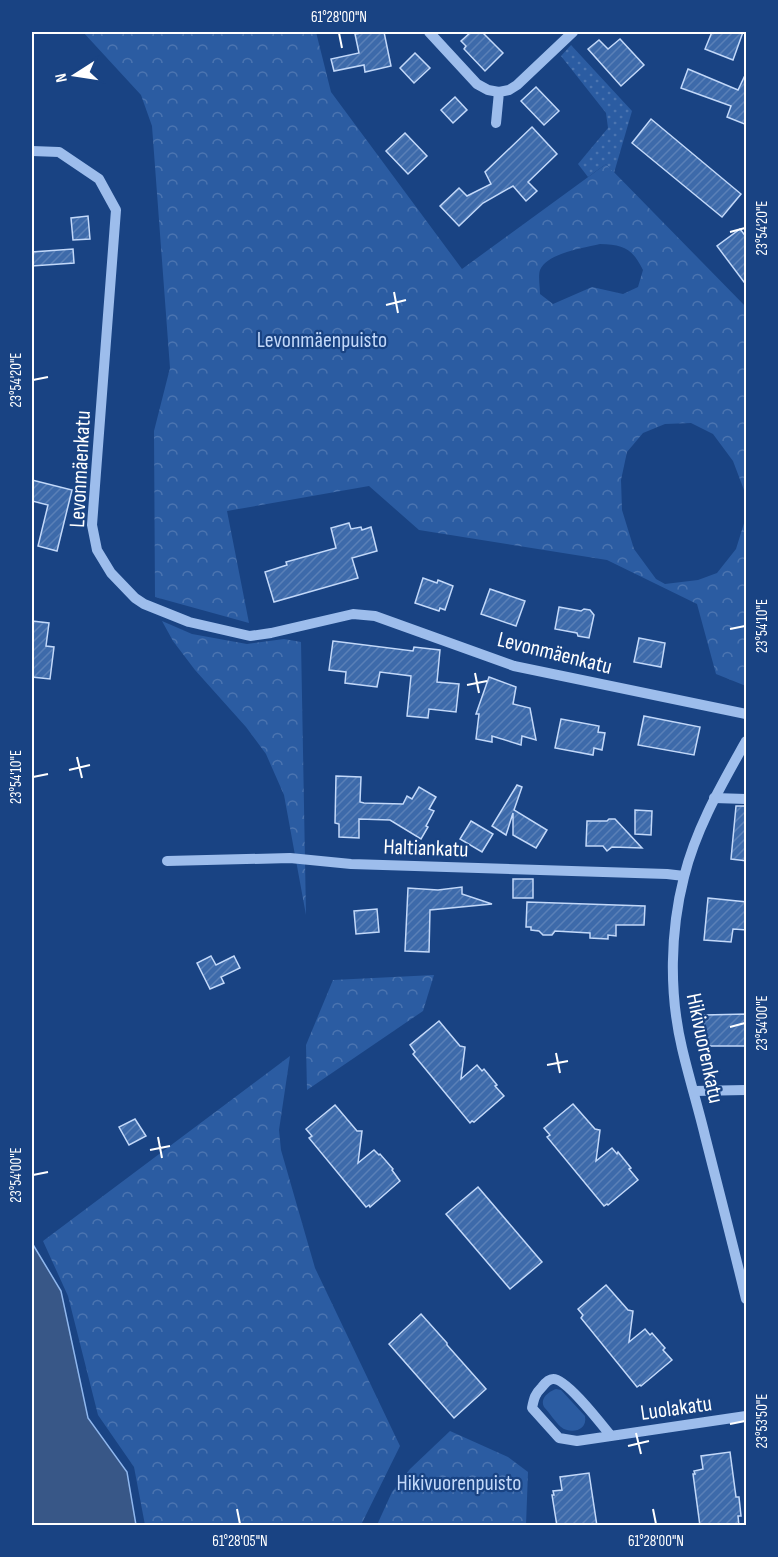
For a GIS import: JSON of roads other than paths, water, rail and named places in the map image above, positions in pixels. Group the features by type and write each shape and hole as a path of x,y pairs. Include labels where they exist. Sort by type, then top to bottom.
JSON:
{"street":[{"path":"429,32 477,84 488,90 499,92 518,85 573,32"},
{"path":"496,123 499,92"},
{"name":"Levonmäenkatu","path":"32,151 59,152 99,179 116,210 92,525 97,550 111,573 135,598 144,604 189,622 250,636 353,614 375,616 514,666 747,714"},
{"name":"Hikivuorenkatu","path":"747,741 714,798 694,844 684,876 673,968 674,993 682,1047 747,1299"},
{"path":"714,798 747,799"},
{"name":"Haltiankatu","path":"167,861 290,858 351,864 684,876"},
{"path":"694,1090 747,1090"},
{"name":"Luolakatu","path":"611,1436 572,1390 559,1380 552,1379 546,1382 534,1395 532,1408 559,1438 577,1441 611,1436 747,1416"}],"park label":[{"name":"Levonmäenpuisto","path":"322,339"},
{"name":"Hikivuorenpuisto","path":"459,1482"}]}
